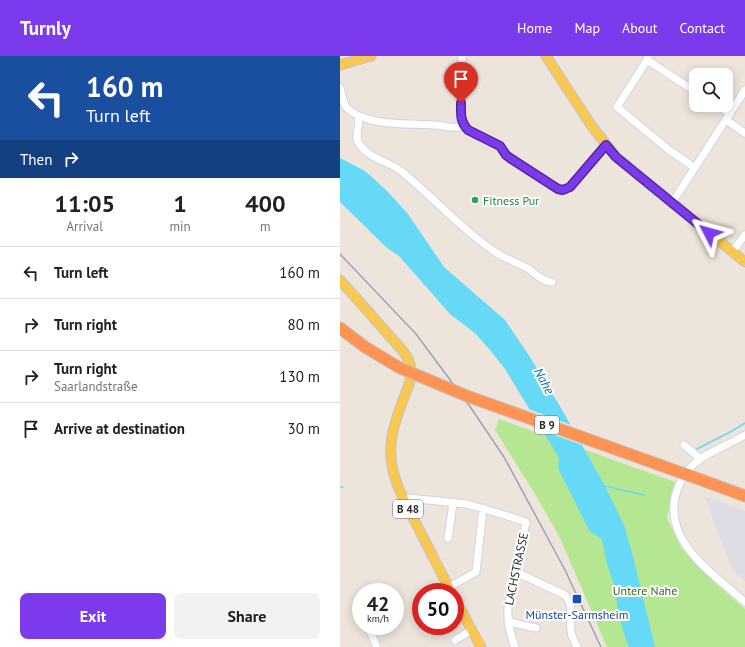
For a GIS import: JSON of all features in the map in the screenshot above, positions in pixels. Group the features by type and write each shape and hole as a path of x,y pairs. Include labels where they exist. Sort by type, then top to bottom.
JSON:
{"highway":[{"name":"B 9","path":"340,328 370,350 400,368 467,396 745,496"}],"main road":[{"path":"340,65 372,56"},
{"path":"546,56 591,126 616,157 745,262"},
{"name":"B 48","path":"340,280 403,351 410,364 412,372 410,382 396,419 390,444 393,471 404,500 447,583"},
{"path":"464,615 480,647"}],"street":[{"path":"462,56 461,120 464,126 468,130 500,146 510,158 558,189 561,190 570,187 606,145"},
{"path":"689,87 647,58 617,107 669,150 695,168"},
{"path":"340,88 346,107 358,116 385,123 401,125 435,124 457,129 464,126"},
{"path":"672,203 745,90"},
{"path":"358,116 360,122 357,138 359,145 376,158 399,169 457,222 492,250 528,269 548,282 552,282"},
{"path":"726,120 745,133"},
{"path":"732,252 745,235"},
{"path":"745,435 701,459 687,471 678,488 673,507 676,526 683,542 699,561 745,602"},
{"path":"684,445 701,459"},
{"name":"LACHSTRASSE","path":"404,500 408,498 467,504 526,522 507,616 515,647"},
{"path":"448,538 453,503"},
{"path":"459,583 476,572 483,508"},
{"path":"516,572 565,595 568,598 572,611 571,632 577,647"},
{"name":"LACHSTRASSE","path":"508,622 536,628"},
{"path":"455,640 472,630"},
{"path":"372,635 377,647"}],"shaded area":[{"path":"704,496 745,511 745,581 732,569"}],"green space":[{"name":"Untere Nahe","path":"499,419 675,482 667,518 681,547 714,582 745,609 745,647 607,647 561,540 538,499 495,430"}],"water":[{"name":"Nahe","path":"340,158 365,171 386,190 408,214 444,267 505,320 530,357 605,486 624,525 655,647 629,647 618,612 615,589 606,560 602,539 590,532 558,468 559,458 505,369 476,334 450,314 399,256 386,247 340,202"}],"pier":[{"path":"528,409 574,426 585,446 540,430"}],"waterway":[{"path":"695,450 745,423"},
{"path":"605,486 644,495"}],"railway":[{"path":"340,254 416,334 471,408 504,457 565,570 601,647"}],"place":[{"name":"Fitness Pur","path":"475,200"},
{"name":"Münster-Sarmsheim","path":"577,599"}],"route":[{"path":"461,103 461,120 468,130 500,146 510,158 558,189 563,190 570,187 606,145 616,157 709,233"}]}
